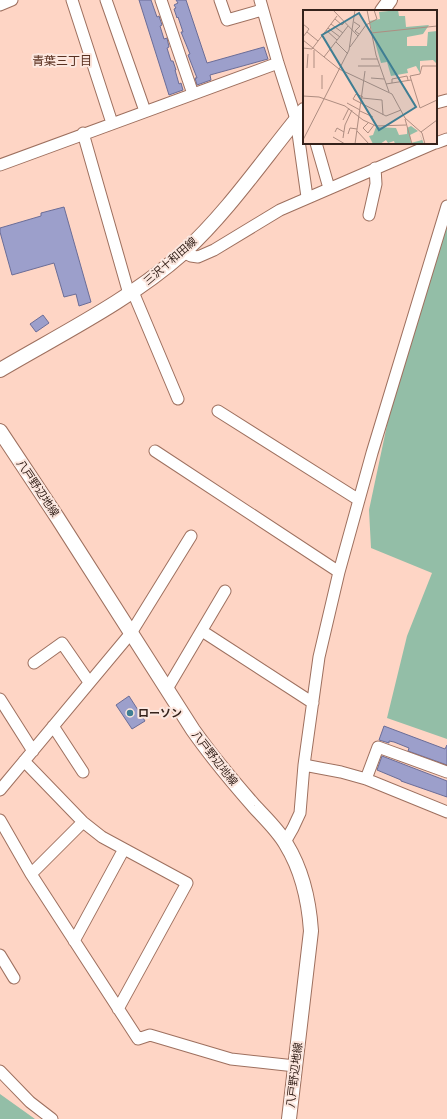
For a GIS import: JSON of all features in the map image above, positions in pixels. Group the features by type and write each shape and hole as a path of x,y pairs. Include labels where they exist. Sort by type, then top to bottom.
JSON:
{"main road":[{"path":"383,10 390,0"},
{"name":"三沢十和田線","path":"0,370 131,293 183,252 210,226 300,114"},
{"name":"八戸野辺地線","path":"0,431 57,517 193,730 214,760 285,842 295,860 310,913 311,931 289,1119"}],"street":[{"path":"0,5 12,0"},
{"path":"72,0 112,123"},
{"path":"106,0 145,111"},
{"path":"161,0 193,94"},
{"path":"220,0 227,20 261,5 278,63 300,114 307,197"},
{"path":"0,165 83,133 278,63"},
{"path":"437,103 447,100"},
{"path":"83,133 131,293 178,399"},
{"path":"437,142 447,139"},
{"path":"316,144 329,188"},
{"path":"183,252 191,256 198,257 214,250 280,210 432,144"},
{"path":"369,215 376,184 375,168"},
{"path":"285,842 294,828 300,813 304,765 319,657 339,572 372,453 443,236 447,206"},
{"path":"218,411 359,500"},
{"path":"155,451 339,572"},
{"path":"0,790 131,633 192,536"},
{"path":"167,688 225,592"},
{"path":"202,631 313,703"},
{"path":"34,663 62,643 89,682"},
{"path":"0,699 33,751"},
{"path":"53,726 83,772"},
{"path":"366,779 378,746 447,772"},
{"path":"24,761 83,822 102,837 187,883 118,1009"},
{"path":"304,765 341,772 366,779 447,812"},
{"path":"0,820 31,874 138,1039 150,1034 231,1059 295,1066"},
{"path":"31,874 83,822"},
{"path":"74,941 124,849"},
{"path":"0,955 14,978"},
{"path":"0,1072 30,1102 52,1119"}],"green space":[{"path":"447,217 447,739 387,718 407,636 432,573 371,548 369,510 394,392"},
{"path":"0,1094 35,1119 0,1119"}],"building":[{"path":"139,0 151,0 157,17 159,16 164,39 167,38 169,47 167,48 171,61 173,61 179,84 181,83 183,90 169,95"},
{"path":"176,0 186,0 207,63 264,47 268,59 210,75 211,80 197,85 195,78 197,78 188,55 190,54 174,9 176,8 174,5 178,3"},
{"path":"64,207 91,302 79,306 76,294 64,297 54,263 12,275 0,232 0,228 41,216 41,213"},
{"path":"43,315 49,323 36,332 30,324"},
{"name":"ローソン","path":"129,696 145,721 132,729 116,705"},
{"path":"384,726 445,749 447,745 447,765 408,751 409,748 394,742 389,741 389,743 379,740"},
{"path":"382,756 447,781 447,797 401,781 377,770"}],"place":[{"name":"ローソン","path":"130,713"}],"district":[{"name":"青葉三丁目","path":"62,61"}]}
